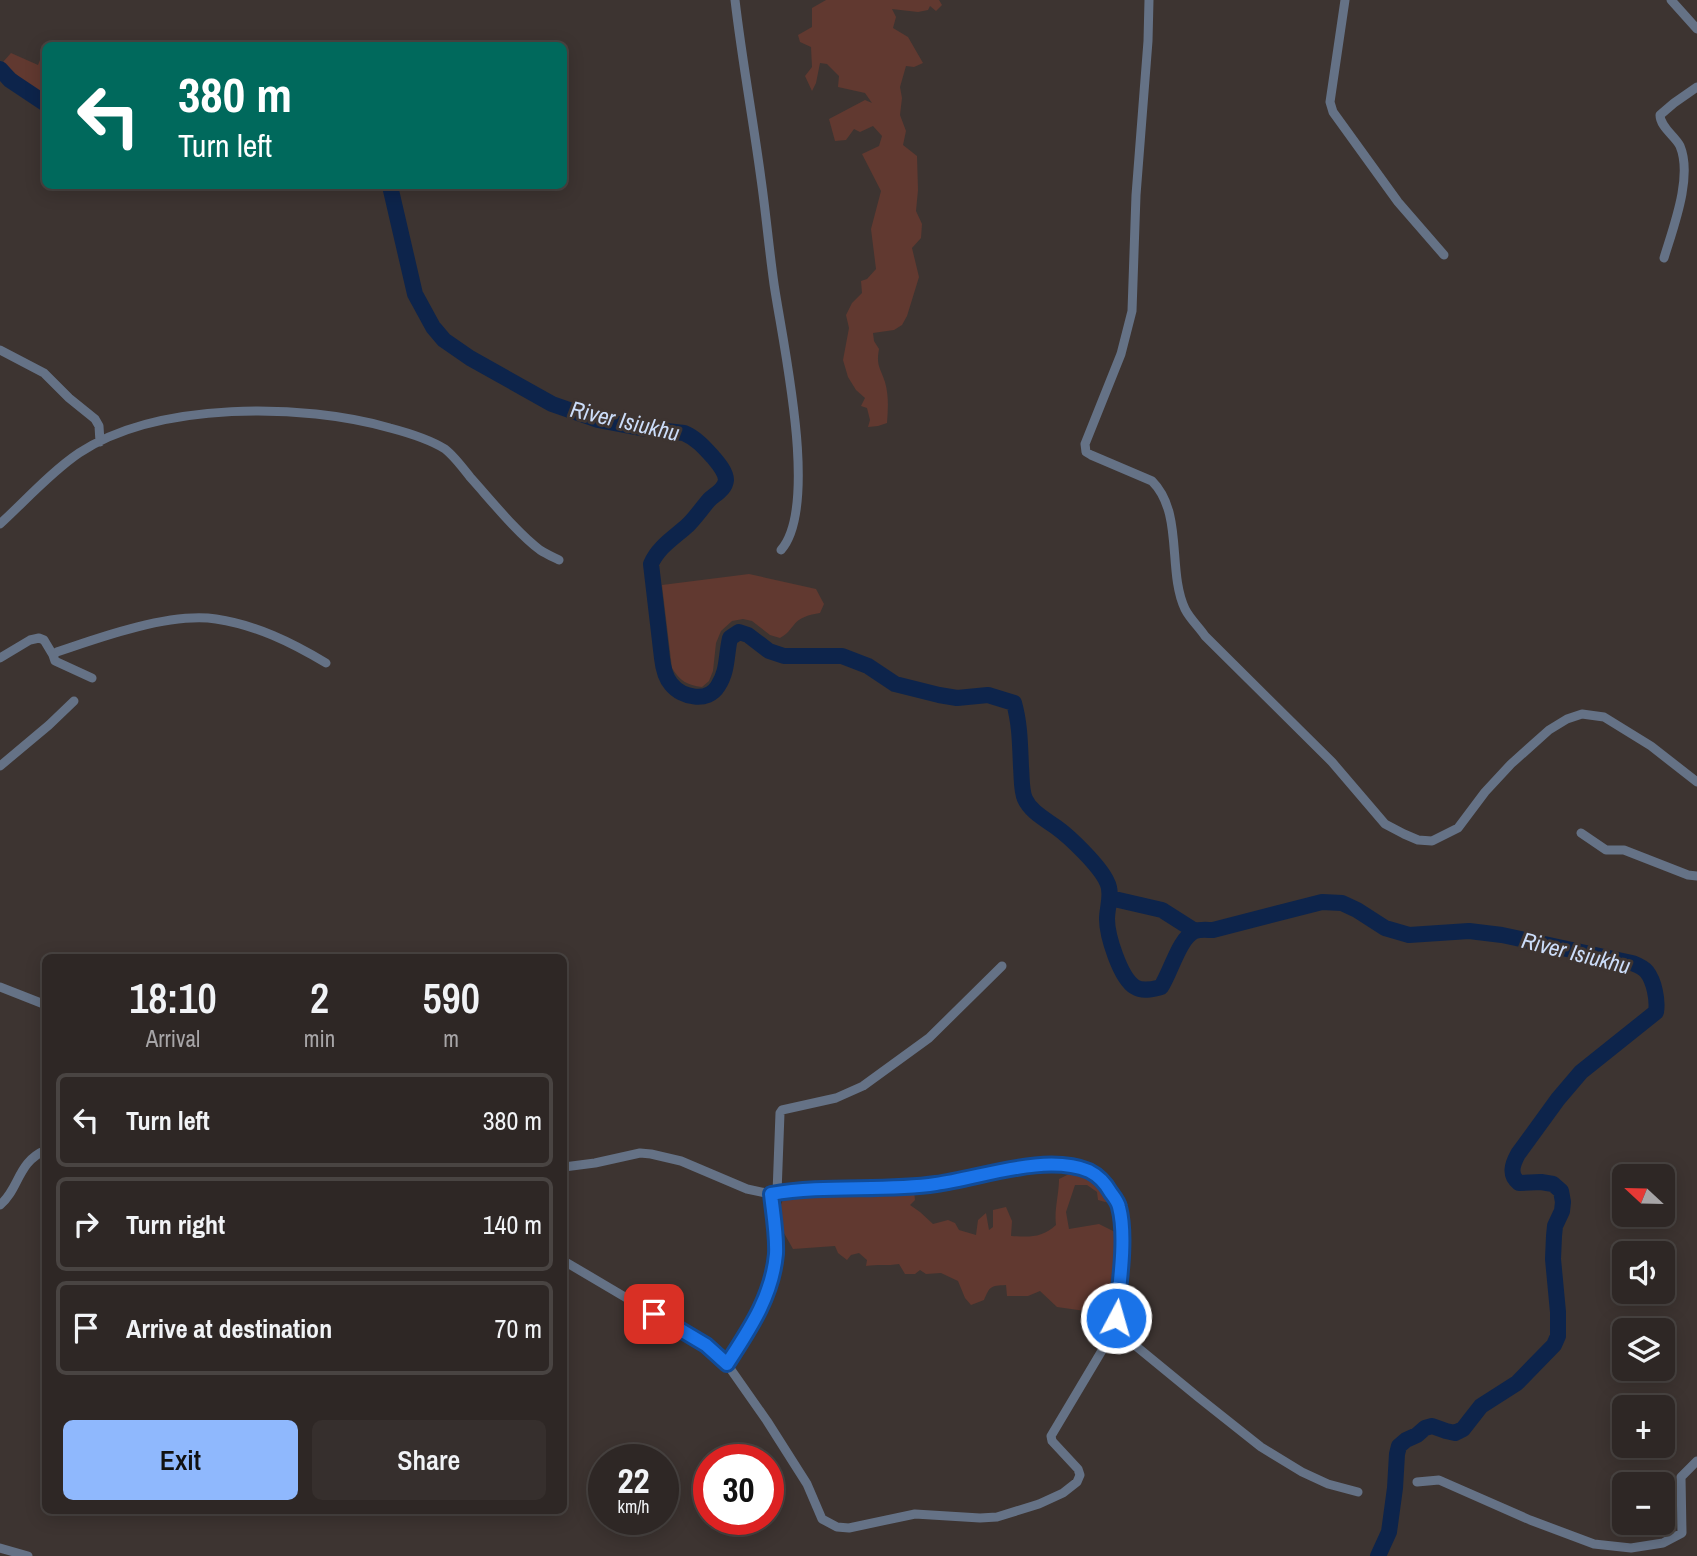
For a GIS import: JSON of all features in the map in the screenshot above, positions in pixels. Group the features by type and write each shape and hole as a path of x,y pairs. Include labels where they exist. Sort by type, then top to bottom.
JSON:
{"street":[{"path":"735,0 795,421 797,498 792,528 787,543 781,550"},
{"path":"1149,0 1136,195 1132,311 1121,354 1085,444 1086,452 1152,481 1160,489 1172,528 1180,590 1185,608 1192,619 1205,636 1332,762 1385,824 1418,840 1432,841 1458,828 1485,792 1511,764 1549,730 1581,714 1604,717 1651,746 1697,782"},
{"path":"1345,0 1330,103 1333,112 1398,202 1444,255"},
{"path":"1671,0 1697,29"},
{"path":"1664,258 1679,209 1684,173 1679,145 1660,121 1660,115 1697,87"},
{"path":"0,350 44,373 95,419 99,426 100,442"},
{"path":"0,524 69,461 116,434 192,415 254,410 307,412 375,423 407,432 446,450 522,533 540,550 559,560"},
{"path":"53,655 96,639 148,625 213,618 263,630 326,663"},
{"path":"0,659 30,640 39,638 44,640 55,661 92,678"},
{"path":"0,766 74,701"},
{"path":"1581,833 1605,850 1624,850 1697,876"},
{"path":"727,1364 765,1301 772,1277 776,1252 774,1193 782,1110 836,1098 863,1086 929,1038 1002,966"},
{"path":"0,986 42,1002"},
{"path":"0,1205 6,1201 25,1164 35,1154 42,1151"},
{"path":"567,1167 640,1153 667,1156 747,1189 774,1193 935,1184 1010,1169 1043,1166 1070,1166 1090,1172 1105,1183 1119,1205 1122,1237 1116,1327 1051,1436 1062,1453 1078,1468 1080,1475 1077,1482 1063,1493 1039,1504 997,1517 915,1514 849,1528 837,1527 822,1519 800,1474 768,1421 727,1364 706,1345 567,1263"},
{"path":"1116,1327 1120,1334 1261,1447 1310,1476 1358,1492"},
{"path":"1417,1482 1439,1480 1530,1520 1594,1544 1631,1548 1663,1543 1682,1533 1681,1477 1697,1461"},
{"path":"0,1548 28,1556"}],"shaded area":[{"path":"826,0 939,0 942,5 936,11 930,6 928,10 918,12 892,9 896,17 893,28 908,37 923,63 914,67 906,66 900,87 900,115 906,131 903,145 917,156 916,211 922,224 921,238 912,248 919,277 907,316 902,325 894,330 873,333 879,349 878,363 888,397 887,423 878,426 868,427 870,420 867,408 861,406 865,398 848,377 843,360 849,328 846,315 852,303 862,293 861,281 867,279 876,269 871,229 881,191 862,154 879,146 882,136 873,126 860,132 854,129 846,140 835,141 829,119 865,100 872,103 865,93 838,87 839,76 827,64 820,63 812,91 805,76 812,67 811,47 800,42 798,35 812,27 812,8"},
{"path":"11,53 38,65 42,55 42,95 3,62"},
{"path":"749,574 816,589 824,604 820,613 801,618 780,638 770,635 752,621 732,621 721,631 716,643 713,671 709,681 702,687 684,682 672,668 662,585"},
{"path":"1073,1172 1095,1183 1109,1203 1098,1200 1097,1192 1087,1185 1075,1185 1066,1212 1069,1229 1099,1224 1115,1232 1119,1286 1111,1312 1106,1314 1057,1307 1040,1291 1028,1296 1007,1296 1006,1285 991,1288 984,1300 971,1305 958,1281 941,1273 926,1274 920,1270 915,1274 905,1274 899,1264 866,1266 867,1260 859,1253 851,1255 847,1260 838,1253 835,1246 793,1249 776,1219 783,1199 790,1197 914,1191 915,1200 910,1205 933,1224 948,1220 955,1223 959,1230 976,1235 978,1220 986,1213 989,1230 993,1227 993,1210 1006,1207 1012,1221 1011,1236 1035,1236 1056,1225 1059,1179"}],"waterway":[{"name":"River Isiukhu","path":"0,69 10,80 42,101"},
{"name":"River Isiukhu","path":"391,189 415,294 433,327 444,340 470,358 552,404 598,420 684,433 703,446 723,471 726,480 722,489 688,525 662,547 651,564 663,665 671,684 682,693 695,697 702,697 714,691 724,675 730,638 739,632 748,635 769,651 784,656 842,656 868,666 895,684 957,698 988,695 1014,703 1019,727 1025,799 1035,811 1076,845 1103,875 1110,891 1107,919 1112,945 1124,975 1138,989 1161,987 1184,941 1195,931 1213,930 1322,902 1342,903 1385,928 1409,935 1469,931 1502,935 1632,963 1647,972 1655,991 1656,1012 1581,1072 1518,1154 1513,1166 1514,1177 1519,1183 1553,1184 1561,1191 1562,1211 1554,1236 1553,1259 1558,1312 1558,1336 1554,1345 1517,1383 1481,1406 1463,1429 1455,1433 1432,1426 1399,1446 1389,1532 1378,1556"},
{"name":"River Isiukhu","path":"1110,898 1162,910 1195,931"}],"route":[{"path":"654,1314 706,1345 727,1364 765,1301 772,1277 776,1252 771,1194 935,1184 1010,1169 1070,1166 1090,1172 1105,1183 1119,1205 1122,1237 1116,1318"}]}
